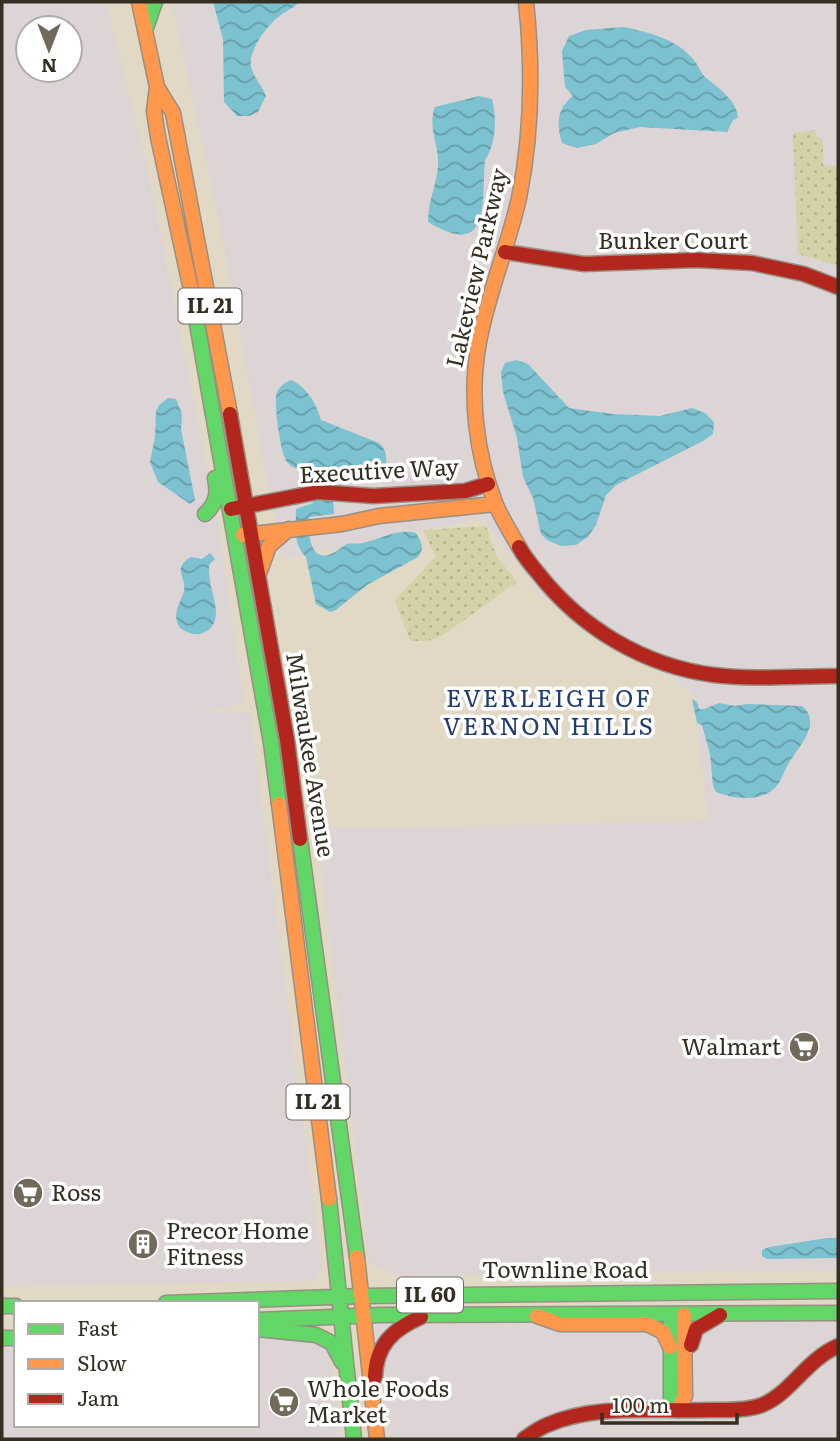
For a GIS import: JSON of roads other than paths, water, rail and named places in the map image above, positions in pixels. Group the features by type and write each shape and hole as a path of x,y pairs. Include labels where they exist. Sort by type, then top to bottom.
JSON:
{"main road":[{"name":"Milwaukee Avenue","path":"139,2 157,87 154,111 158,137 206,368 271,743 337,1261 354,1439"},
{"path":"145,31 155,2"},
{"name":"Lakeview Parkway","path":"526,2 530,47 528,125 520,190 478,344 474,376 477,440 495,504 510,536 542,581 589,624 633,651 694,672 732,678 838,677"},
{"name":"Milwaukee Avenue","path":"157,87 173,113 216,336 287,740 378,1439"},
{"name":"Bunker Court","path":"505,252 593,264 694,260 753,262 786,269 838,287"},
{"path":"205,514 218,497 205,418 206,368"},
{"name":"Executive Way","path":"231,509 311,494 373,496 465,491 488,484"},
{"path":"235,537 379,516 495,504"},
{"path":"258,577 269,546 290,529"},
{"path":"303,1298 320,1290 331,1277 337,1261"},
{"name":"Townline Road","path":"221,1301 361,1296 838,1291"},
{"name":"Townline Road","path":"259,1320 427,1315 838,1313"},
{"path":"378,1439 374,1367 381,1349 387,1337 404,1324 427,1315"},
{"path":"532,1315 559,1324 647,1324 663,1332 670,1347 671,1397 678,1410"},
{"path":"670,1347 678,1315"},
{"path":"678,1315 685,1384 685,1396 678,1410"},
{"path":"685,1384 691,1375 691,1334 697,1326 720,1315"},
{"path":"259,1329 316,1335 332,1343 346,1371"},
{"path":"524,1439 542,1426 572,1416 760,1406 778,1395 823,1353 838,1346"},
{"path":"345,1439 352,1420"}],"water":[{"path":"213,2 300,2 273,22 255,47 251,66 266,96 258,112 249,116 237,116 224,102 223,39"},
{"path":"624,27 670,41 693,59 705,77 726,95 737,112 738,118 733,120 727,132 640,127 614,133 596,144 577,148 562,143 559,117 573,96 565,87 562,51 569,36 586,30"},
{"path":"479,96 492,99 495,122 493,139 485,160 479,221 474,230 464,234 449,232 428,222 438,167 433,115 435,107"},
{"path":"516,360 528,364 569,408 613,414 660,416 692,408 705,413 714,422 713,434 616,485 606,495 596,525 588,537 576,545 561,546 541,534 533,498 523,477 517,438 503,392 501,372 505,363"},
{"path":"290,380 301,386 310,396 321,420 379,443 386,455 386,464 380,468 336,473 332,484 334,514 309,517 311,542 317,553 328,555 347,544 363,543 403,532 416,533 422,545 418,557 367,585 330,612 316,604 306,557 297,541 296,509 313,503 318,484 313,472 292,467 284,457 277,420 276,396 281,386"},
{"path":"168,398 176,399 182,414 181,429 195,500 190,504 158,482 150,462 156,411"},
{"path":"210,553 215,559 209,565 216,608 215,622 205,632 192,634 180,628 176,618 184,591 181,569 191,557 202,559"},
{"path":"692,699 697,702 699,709 719,703 735,706 802,706 810,720 807,735 779,783 772,790 762,796 749,798 716,792 710,754 702,725 697,723"},
{"path":"838,1238 838,1258 767,1259 762,1256 762,1250 769,1247"}],"place":[{"name":"Walmart","path":"804,1047"},
{"name":"Ross","path":"28,1193"},
{"name":"Precor Home Fitness","path":"143,1244"},
{"name":"Whole Foods Market","path":"284,1402"}],"district":[{"name":"EVERLEIGH OF VERNON HILLS","path":"549,713"}]}
